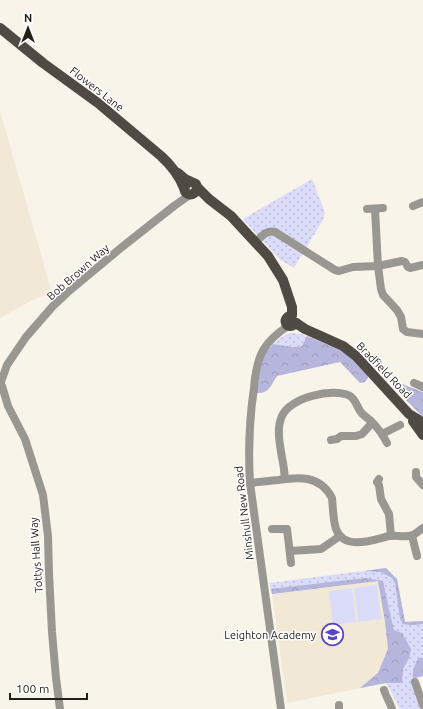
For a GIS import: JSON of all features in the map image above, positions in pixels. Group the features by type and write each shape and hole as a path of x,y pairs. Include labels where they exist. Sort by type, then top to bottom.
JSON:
{"main road":[{"name":"Flowers Lane","path":"0,28 43,63 98,103 161,156 185,179 190,189 209,199 231,216 268,256 283,280 292,307 292,321"},
{"name":"Bradfield Road","path":"292,321 305,329 344,346 356,356 409,414 423,434"},
{"name":"Bradfield Road","path":"409,414 419,420 423,425"}],"street":[{"name":"Bob Brown Way","path":"1,385 7,365 26,337 54,306 68,292 174,206 190,189"},
{"path":"375,209 378,266 383,295 401,316 403,328 407,332 423,334"},
{"path":"256,243 266,232 275,232 335,270 339,271 353,267 378,266 402,261 405,262 410,268 423,265"},
{"name":"Minshull New Road","path":"281,709 250,483 248,450 255,374 261,355 269,342 292,321"},
{"name":"Bob Brown Way","path":"0,370 7,365"},
{"path":"414,383 423,387"},
{"name":"Tottys Hall Way","path":"1,385 8,406 25,439 42,495 48,536 48,573 52,632 60,709"},
{"path":"285,479 279,438 281,416 292,403 320,393 344,394 353,398 360,412 382,434 386,443"},
{"name":"Tottys Hall Way","path":"0,400 8,406"},
{"path":"335,442 341,436 356,436 362,434 372,423"},
{"path":"382,434 400,426"},
{"path":"415,476 423,485"},
{"path":"250,483 300,478 309,479 320,484 332,498 336,527 340,536 357,543 391,536 412,536 423,528"},
{"path":"377,481 381,499 389,514 391,536"},
{"path":"272,529 289,526 291,563"},
{"path":"290,550 321,549 340,536"},
{"path":"412,536 417,556"},
{"path":"415,682 423,705"},
{"path":"384,690 392,709"}],"shaded area":[{"path":"0,111 52,293 34,299 0,318"},
{"path":"312,179 325,212 323,220 294,268 279,259 243,219"},
{"path":"291,333 307,336 302,346 293,347 273,344 283,336"},
{"path":"386,568 397,579 405,622 423,621 423,676 414,679 423,709 400,709 386,683 360,688 378,673 388,649 378,581 272,594 269,583"},
{"name":"Leighton Academy","path":"378,581 388,649 378,673 360,688 287,703 272,594"},
{"path":"377,585 381,619 358,622 354,588"},
{"path":"352,588 356,622 333,625 329,591"}],"green space":[{"path":"307,336 340,350 353,359 368,374 368,378 365,382 360,383 340,362 277,376 267,390 257,393 263,361 268,349 273,344 293,347 302,346"},
{"path":"402,384 423,392 423,416 398,392"},
{"path":"386,568 397,579 405,622 423,621 423,624 403,624 400,619 395,583 392,578 381,572 364,571"},
{"path":"365,578 383,581 394,630 402,633 411,649 409,658 403,669 402,683 386,683 360,688 378,673 388,649 378,581 272,594 271,589"},
{"path":"419,658 423,658 423,676 413,678 414,668"}],"place":[{"name":"Leighton Academy","path":"332,635"}]}
